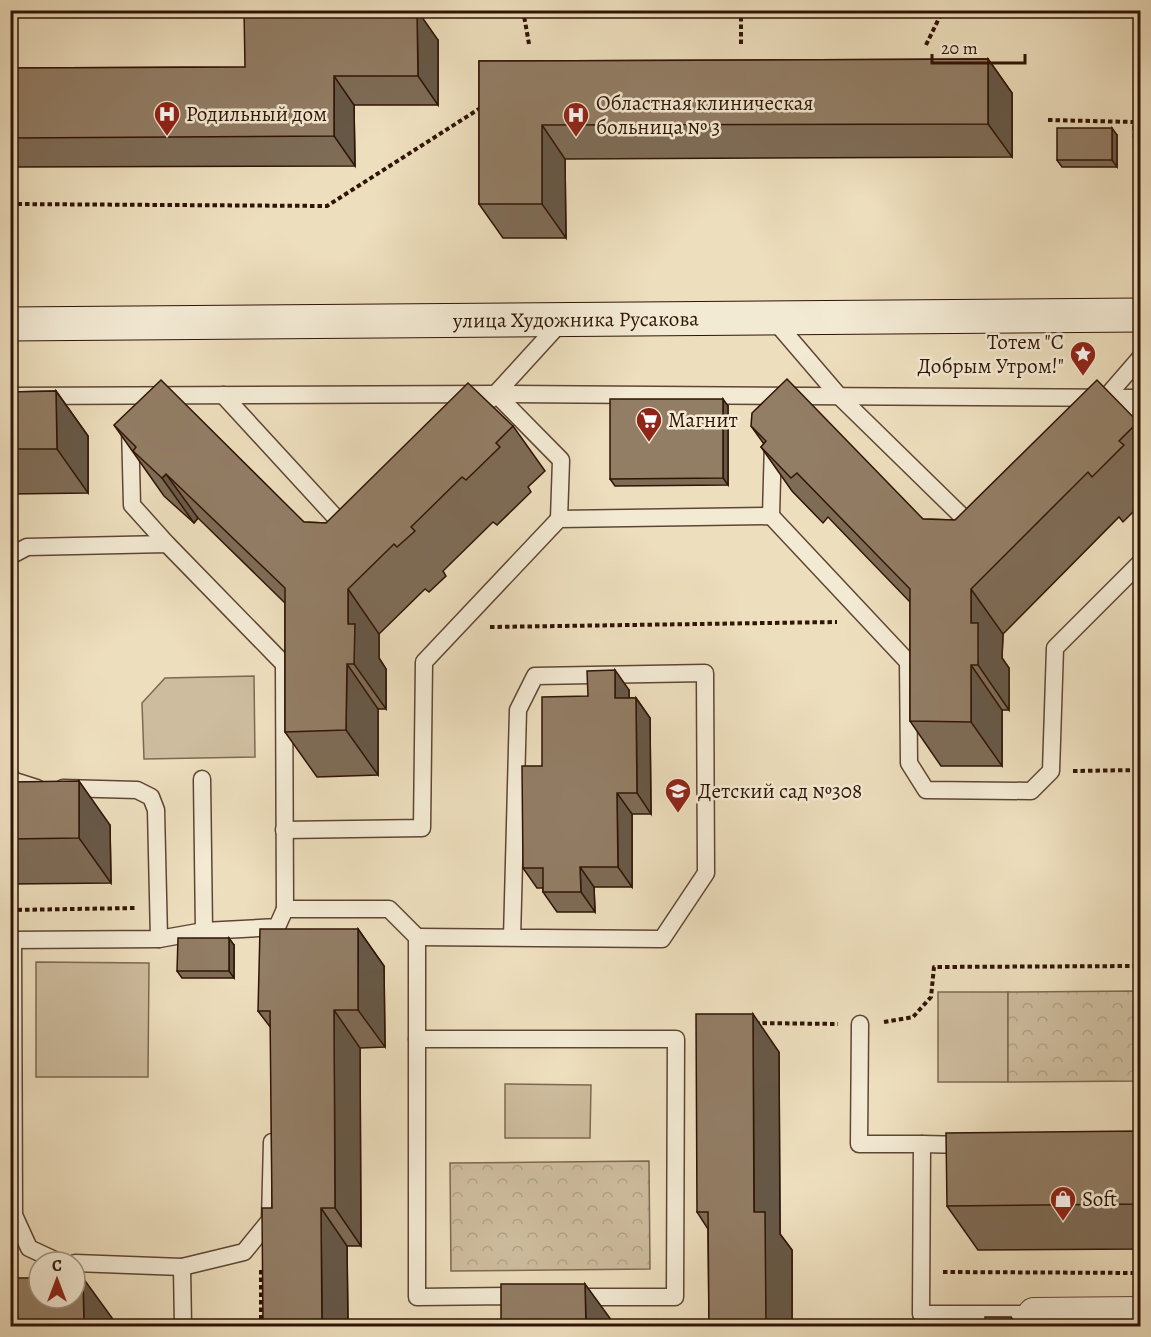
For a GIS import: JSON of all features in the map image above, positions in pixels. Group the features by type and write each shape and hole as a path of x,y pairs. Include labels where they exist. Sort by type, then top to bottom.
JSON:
{"street":[{"name":"улица Художника Русакова","path":"10,324 1140,315"},
{"path":"1034,1320 1140,1313"}],"lane":[{"path":"772,318 839,396 974,528 991,512"},
{"path":"479,411 563,320"},
{"path":"1090,414 1140,358"},
{"path":"284,830 422,828 424,662 559,519 561,460 496,394"},
{"path":"10,396 496,394 1140,398"},
{"path":"223,395 353,537 361,528"},
{"path":"811,415 839,396"},
{"path":"33,1250 29,1248 14,1215 12,940 159,939 204,932 276,933 285,909 284,664 132,505 129,397"},
{"path":"1106,398 1140,419"},
{"path":"783,435 773,441 771,516 908,662 909,763 926,790 1031,791 1051,771 1055,648 1140,562"},
{"path":"559,519 771,516"},
{"path":"10,558 27,548 168,544"},
{"path":"285,909 389,909 417,937 512,938 662,939 706,873 705,673 535,676 518,710 512,938"},
{"path":"10,775 12,780 31,788 137,790 151,797 156,810 159,939"},
{"path":"202,779 204,932"},
{"path":"417,937 417,1297 522,1296 516,1326"},
{"path":"860,1024 859,1144 980,1144"},
{"path":"417,1038 676,1038 675,1297 561,1296"},
{"path":"87,1263 182,1267 244,1252 270,1220 272,1127"},
{"path":"922,1144 921,1314 1034,1320"},
{"path":"182,1267 183,1326"}],"path":[{"path":"523,10 529,44"},
{"path":"741,10 741,44"},
{"path":"927,45 943,10"},
{"path":"10,204 327,206 483,106"},
{"path":"1048,120 1134,123 1137,197 1140,203"},
{"path":"457,627 870,622"},
{"path":"1051,771 1140,770"},
{"path":"10,910 158,908"},
{"path":"746,1022 860,1024 913,1017 931,998 934,967 1140,966"},
{"path":"261,1232 261,1326"},
{"path":"921,1272 1140,1272"}],"green space":[{"path":"254,676 255,757 144,759 142,703 165,678"},
{"path":"36,962 149,963 148,1077 36,1077"},
{"path":"1140,991 1140,1081 1008,1082 1008,992"},
{"path":"938,992 1008,992 1008,1082 938,1082"},
{"path":"505,1084 591,1085 590,1138 505,1138"},
{"path":"649,1161 650,1269 451,1271 450,1163"}],"building":[{"path":"417,10 418,76 334,76 334,136 10,138 10,68 245,67 244,11"},
{"path":"988,59 988,124 542,125 542,204 479,204 479,61"},
{"path":"1057,128 1112,128 1112,160 1057,160"},
{"path":"787,379 923,519 955,520 1097,380 1138,422 1119,441 1124,445 1092,477 1088,472 971,589 971,623 978,623 978,665 971,665 971,722 910,721 910,589 797,473 791,478 761,447 766,441 751,426 752,413"},
{"path":"161,380 304,522 326,523 468,383 513,426 496,443 500,447 466,480 462,477 411,527 415,531 397,547 394,544 348,589 348,624 355,624 354,664 347,664 346,730 285,732 285,588 166,474 162,478 133,451 136,447 114,425"},
{"path":"56,391 57,449 10,449 10,392"},
{"path":"610,399 723,399 723,478 610,479"},
{"path":"615,670 615,698 636,698 637,793 617,793 618,867 580,867 581,892 543,892 543,868 523,868 522,766 542,766 542,697 588,696 587,671"},
{"path":"79,781 79,838 10,839 10,782"},
{"path":"260,929 358,929 358,1010 334,1010 335,1208 321,1208 322,1326 263,1326 262,1208 272,1208 270,1011 258,1011"},
{"path":"178,938 229,938 229,971 177,971"},
{"path":"696,1014 753,1014 754,1212 765,1212 766,1326 709,1326 708,1212 697,1212"},
{"path":"1140,1131 1140,1204 947,1206 946,1133"},
{"path":"10,1278 27,1278 27,1310 84,1310 84,1326 10,1326"},
{"path":"501,1284 585,1284 586,1326 501,1326"},
{"path":"985,1317 1011,1317 1014,1326 985,1326"}],"place":[{"name":"Родильный дом","path":"167,137"},
{"name":"Областная клиническая больница № 3","path":"576,138"},
{"name":"Тотем \"С Добрым Утром!\"","path":"1083,377"},
{"name":"Магнит","path":"649,443"},
{"name":"Детский сад №308","path":"678,814"},
{"name":"Soft","path":"1063,1222"}]}
